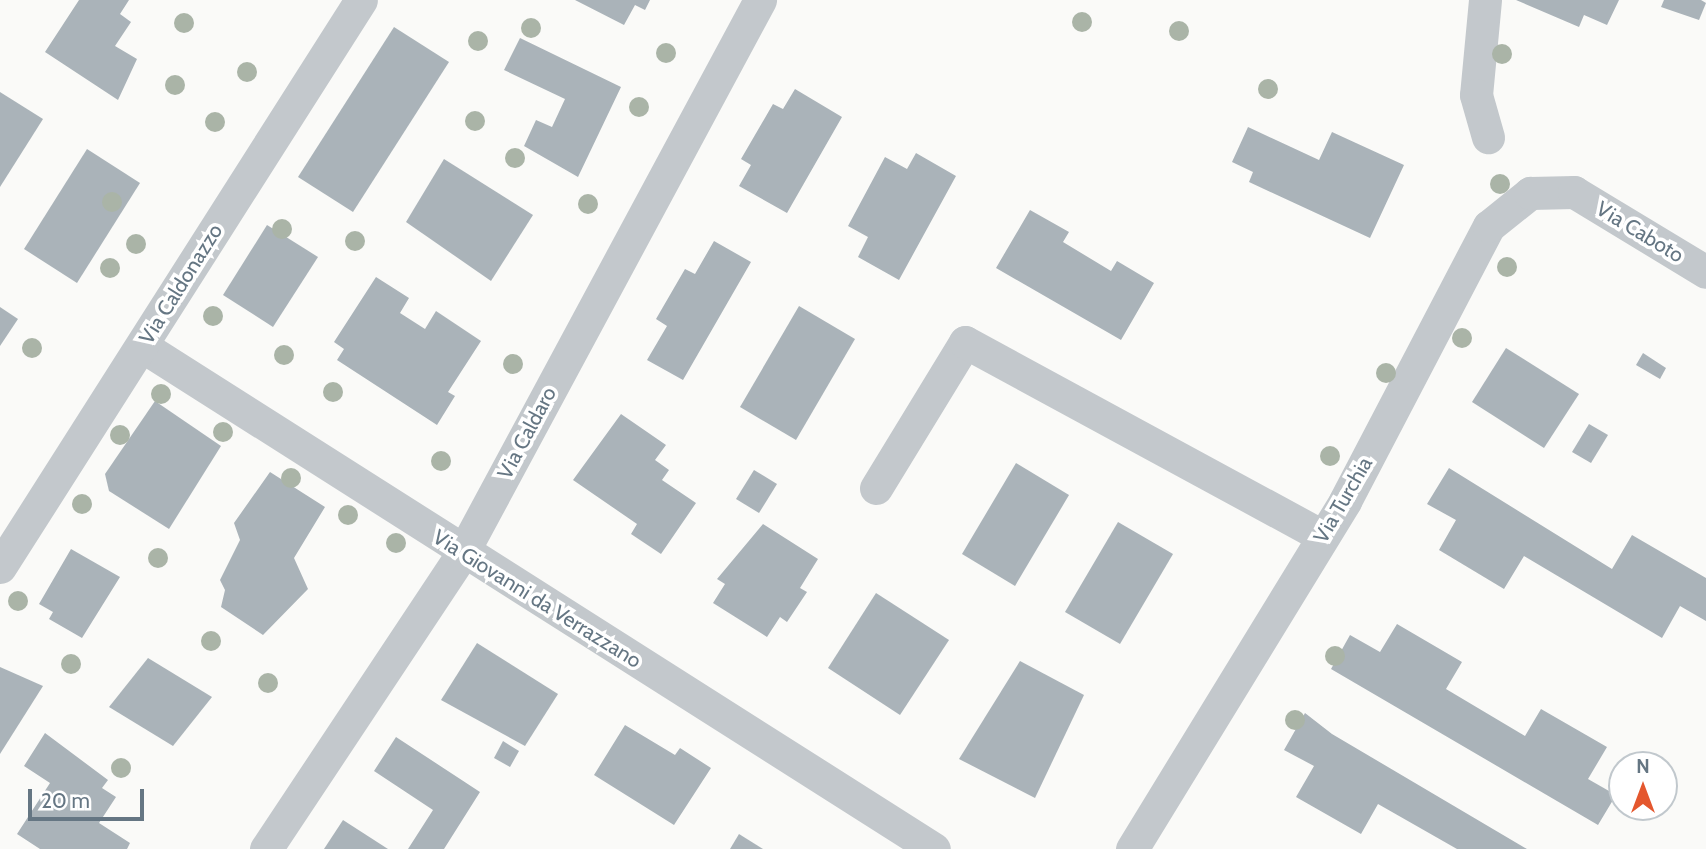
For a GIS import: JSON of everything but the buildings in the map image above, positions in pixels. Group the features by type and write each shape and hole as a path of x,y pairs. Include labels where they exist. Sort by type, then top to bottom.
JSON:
{"street":[{"name":"Via Caldonazzo","path":"0,568 360,0"},
{"name":"Via Caldaro","path":"266,849 463,552 760,0"},
{"path":"1485,0 1476,95 1488,137"},
{"name":"Via Caboto","path":"1574,192 1706,272"},
{"name":"Via Turchia","path":"1132,849 1323,536 1489,226 1530,193 1574,192"},
{"path":"876,488 965,342 1323,536"},
{"name":"Via Giovanni da Verrazzano","path":"142,346 934,849"}]}
